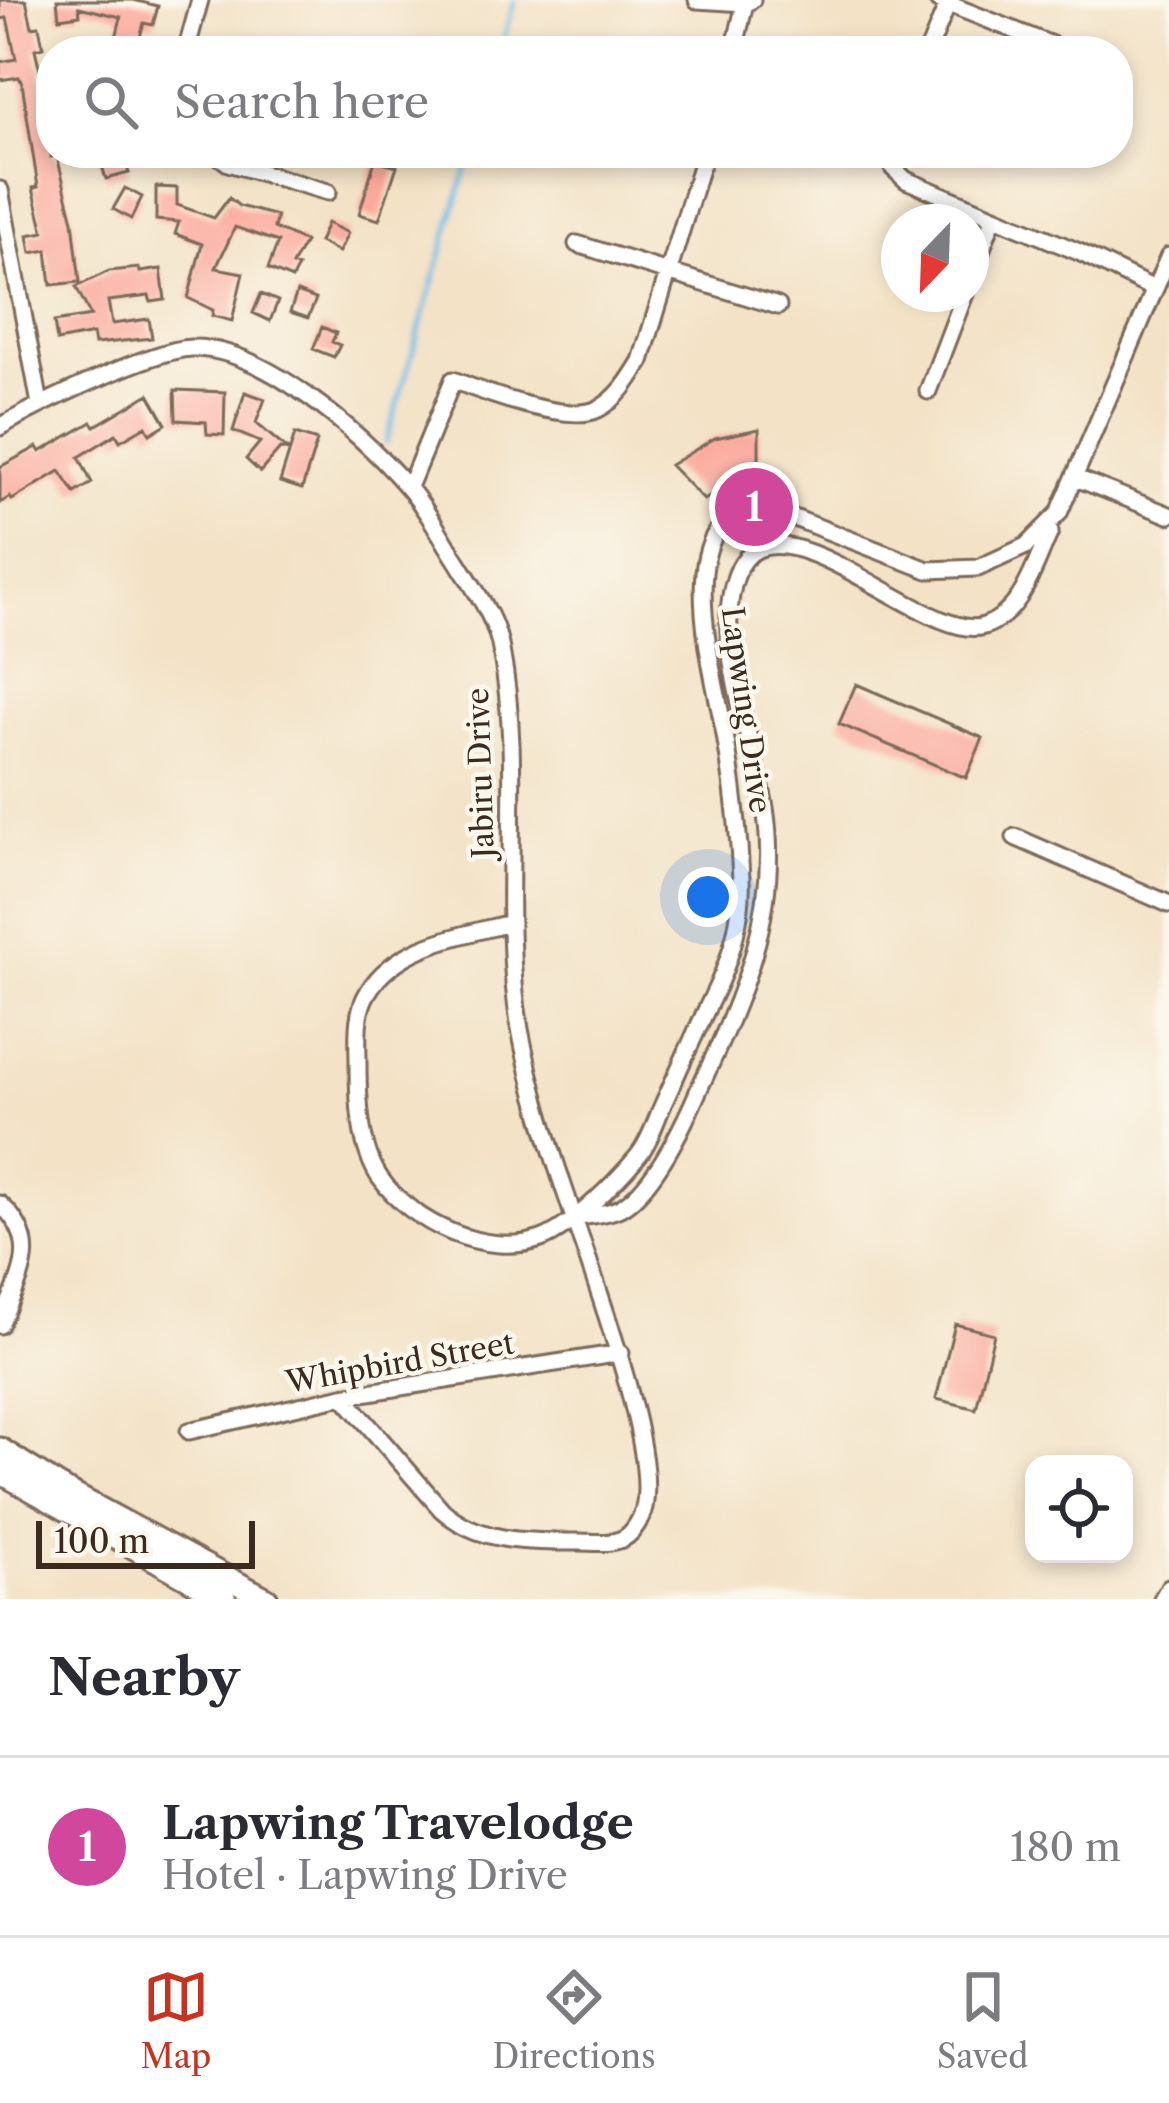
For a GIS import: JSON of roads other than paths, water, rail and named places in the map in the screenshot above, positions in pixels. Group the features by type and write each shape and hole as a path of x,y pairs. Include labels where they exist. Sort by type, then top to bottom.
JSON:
{"highway":[{"path":"2,1453 225,1599"},
{"path":"2,1453 267,1599"}],"street":[{"path":"189,36 200,0"},
{"path":"698,0 748,2 738,36"},
{"path":"933,36 943,3 1028,36"},
{"path":"245,168 328,192"},
{"path":"409,487 453,380 493,396 594,412 626,386 641,361 700,168"},
{"path":"893,168 906,180 1079,252 1154,290"},
{"path":"0,190 40,404"},
{"path":"989,230 993,219"},
{"path":"577,244 778,306"},
{"name":"Lapwing Drive","path":"574,1219 642,1150 725,970 740,909 742,882 725,735 703,620 705,566 721,529 736,516 770,511 911,566 955,572 1009,557 1059,513 1169,256"},
{"path":"928,391 958,312"},
{"name":"Jabiru Drive","path":"0,428 40,404 170,350 218,351 275,373 300,387 409,487 493,621 501,644 510,734 512,923 520,1026 574,1219 621,1353 647,1485 643,1514 631,1533 604,1542 528,1542 455,1521 344,1396"},
{"path":"1076,478 1169,515"},
{"path":"512,923 449,938 410,955 382,975 367,994 358,1022 364,1138 380,1177 414,1210 444,1230 511,1243 541,1239 574,1219 625,1206 672,1145 746,988 758,951 769,866 765,811 730,645 731,596 742,562 759,547 805,552 867,579 949,625 980,628 1015,605 1059,513"},
{"path":"1016,837 1169,904"},
{"path":"0,1204 24,1232 27,1255 0,1325"},
{"name":"Whipbird Street","path":"189,1431 344,1396 621,1353"},
{"path":"1162,1599 1169,1587"}],"waterway":[{"path":"504,36 515,0"},
{"path":"386,443 467,168"}],"place":[{"name":"Lapwing Travelodge","path":"754,507"}]}
